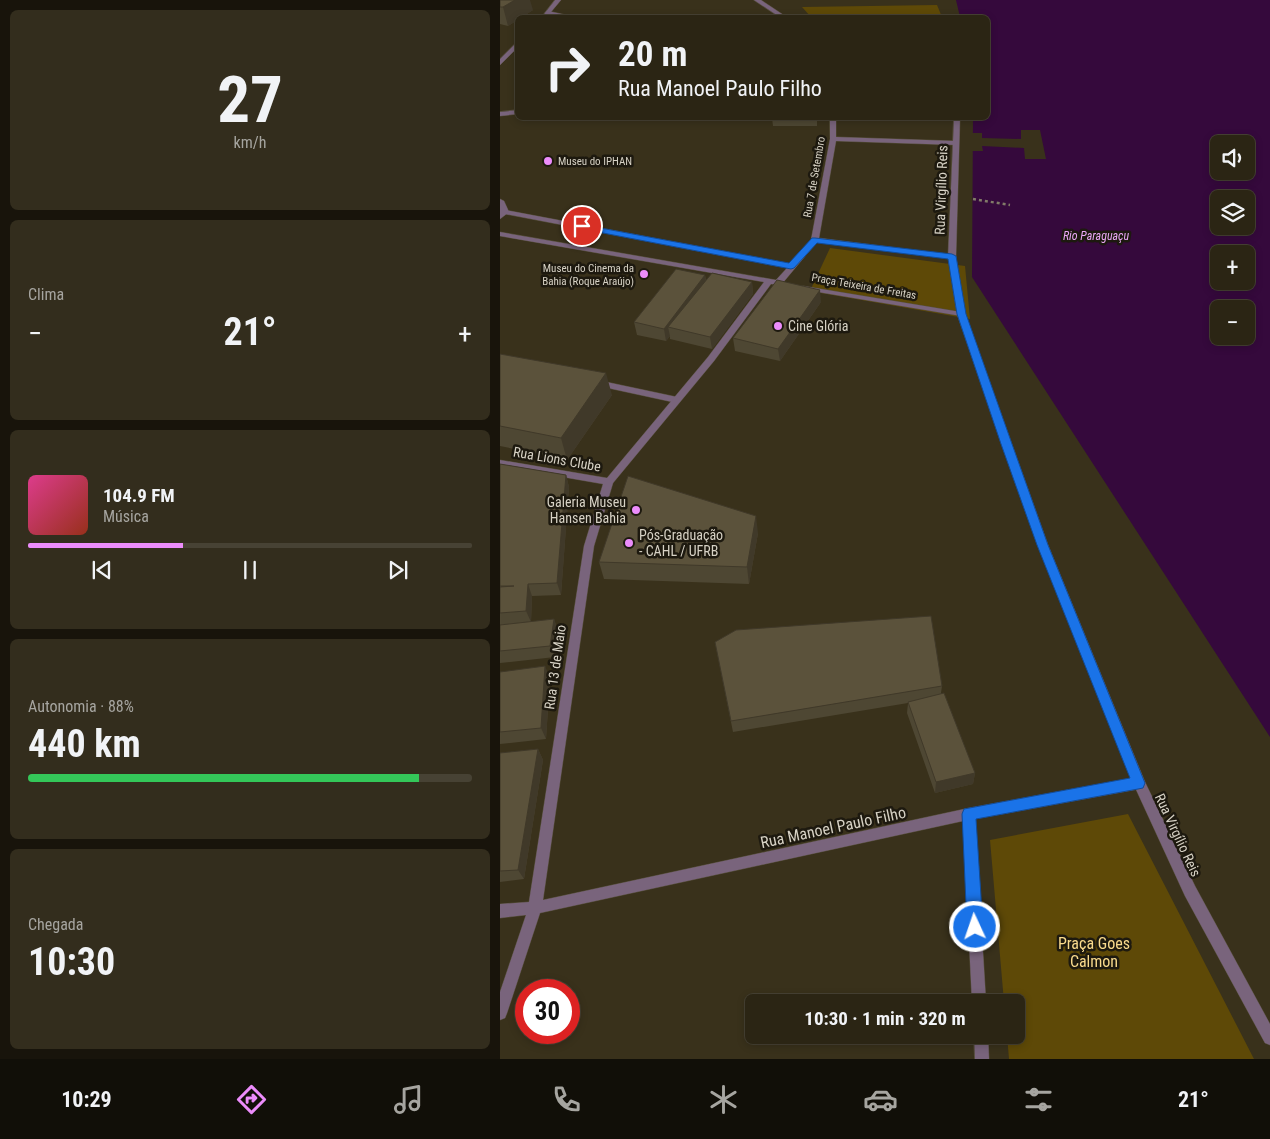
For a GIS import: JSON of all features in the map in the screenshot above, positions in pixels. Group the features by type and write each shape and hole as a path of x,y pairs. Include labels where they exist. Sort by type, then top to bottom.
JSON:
{"street":[{"path":"545,15 558,0"},
{"path":"757,0 781,15"},
{"path":"500,63 515,46"},
{"path":"500,114 515,112"},
{"name":"Rua 7 de Setembro","path":"815,240 833,139 832,120"},
{"name":"Rua Virgílio Reis","path":"957,120 952,256 962,314 1043,545 1138,783 1190,891 1270,1038"},
{"path":"833,139 956,143"},
{"path":"500,201 503,214 791,266"},
{"path":"500,234 787,285"},
{"path":"815,240 952,256"},
{"name":"Praça Teixeira de Freitas","path":"778,283 815,240"},
{"name":"Rua 13 de Maio","path":"500,1013 535,908 589,546 609,482 711,359 769,281"},
{"name":"Praça Teixeira de Freitas","path":"797,286 962,314"},
{"path":"584,380 677,400"},
{"name":"Rua Lions Clube","path":"500,463 609,482"},
{"name":"Rua Manoel Paulo Filho","path":"500,911 535,908 969,814 1138,783"},
{"path":"969,814 979,994"},
{"path":"981,1044 982,1059"}],"path":[{"path":"973,199 1010,204"}],"green space":[{"path":"937,5 941,15 809,15 802,7"},
{"path":"830,248 965,266 970,319 810,291"},
{"name":"Praça Goes Calmon","path":"1128,814 1254,1059 1009,1059 1008,1044 1025,1044 1025,994 1003,994 990,840"}],"water":[{"name":"Rio Paraguaçu","path":"956,0 1270,0 1270,737 972,277 973,120 990,120 990,15 960,15"}],"pier":[{"path":"1021,130 1040,130 1046,159 1025,159 1024,148 982,146 983,151 971,151 971,133 982,133 982,138 1021,139"}],"building":[{"path":"500,0 515,0 500,7"},
{"path":"676,269 705,275 664,329 634,322"},
{"path":"712,273 752,282 710,337 668,327"},
{"name":"Cine Glória","path":"777,280 820,290 778,349 733,338"},
{"path":"500,354 606,373 561,438 500,426"},
{"path":"500,464 566,475 557,583 528,584 526,611 500,613 500,587 514,586 500,586"},
{"path":"628,476 756,516 747,567 599,562"},
{"path":"931,616 942,686 731,721 715,642 736,630"},
{"path":"554,619 550,646 500,651 500,625"},
{"path":"545,666 541,728 500,732 500,672"},
{"path":"944,693 975,773 936,782 908,702"},
{"path":"538,749 518,870 500,871 500,753"}],"place":[{"name":"Museu do IPHAN","path":"548,161"},
{"name":"Museu do Cinema da Bahia (Roque Araújo)","path":"644,274"},
{"name":"Cine Glória","path":"778,326"},
{"name":"Galeria Museu Hansen Bahia","path":"636,510"},
{"name":"Pós-Graduação - CAHL / UFRB","path":"629,543"}],"route":[{"path":"582,226 791,266 815,240 952,256 962,314 1006,444 1043,545 1138,783 969,814 975,927"}]}
